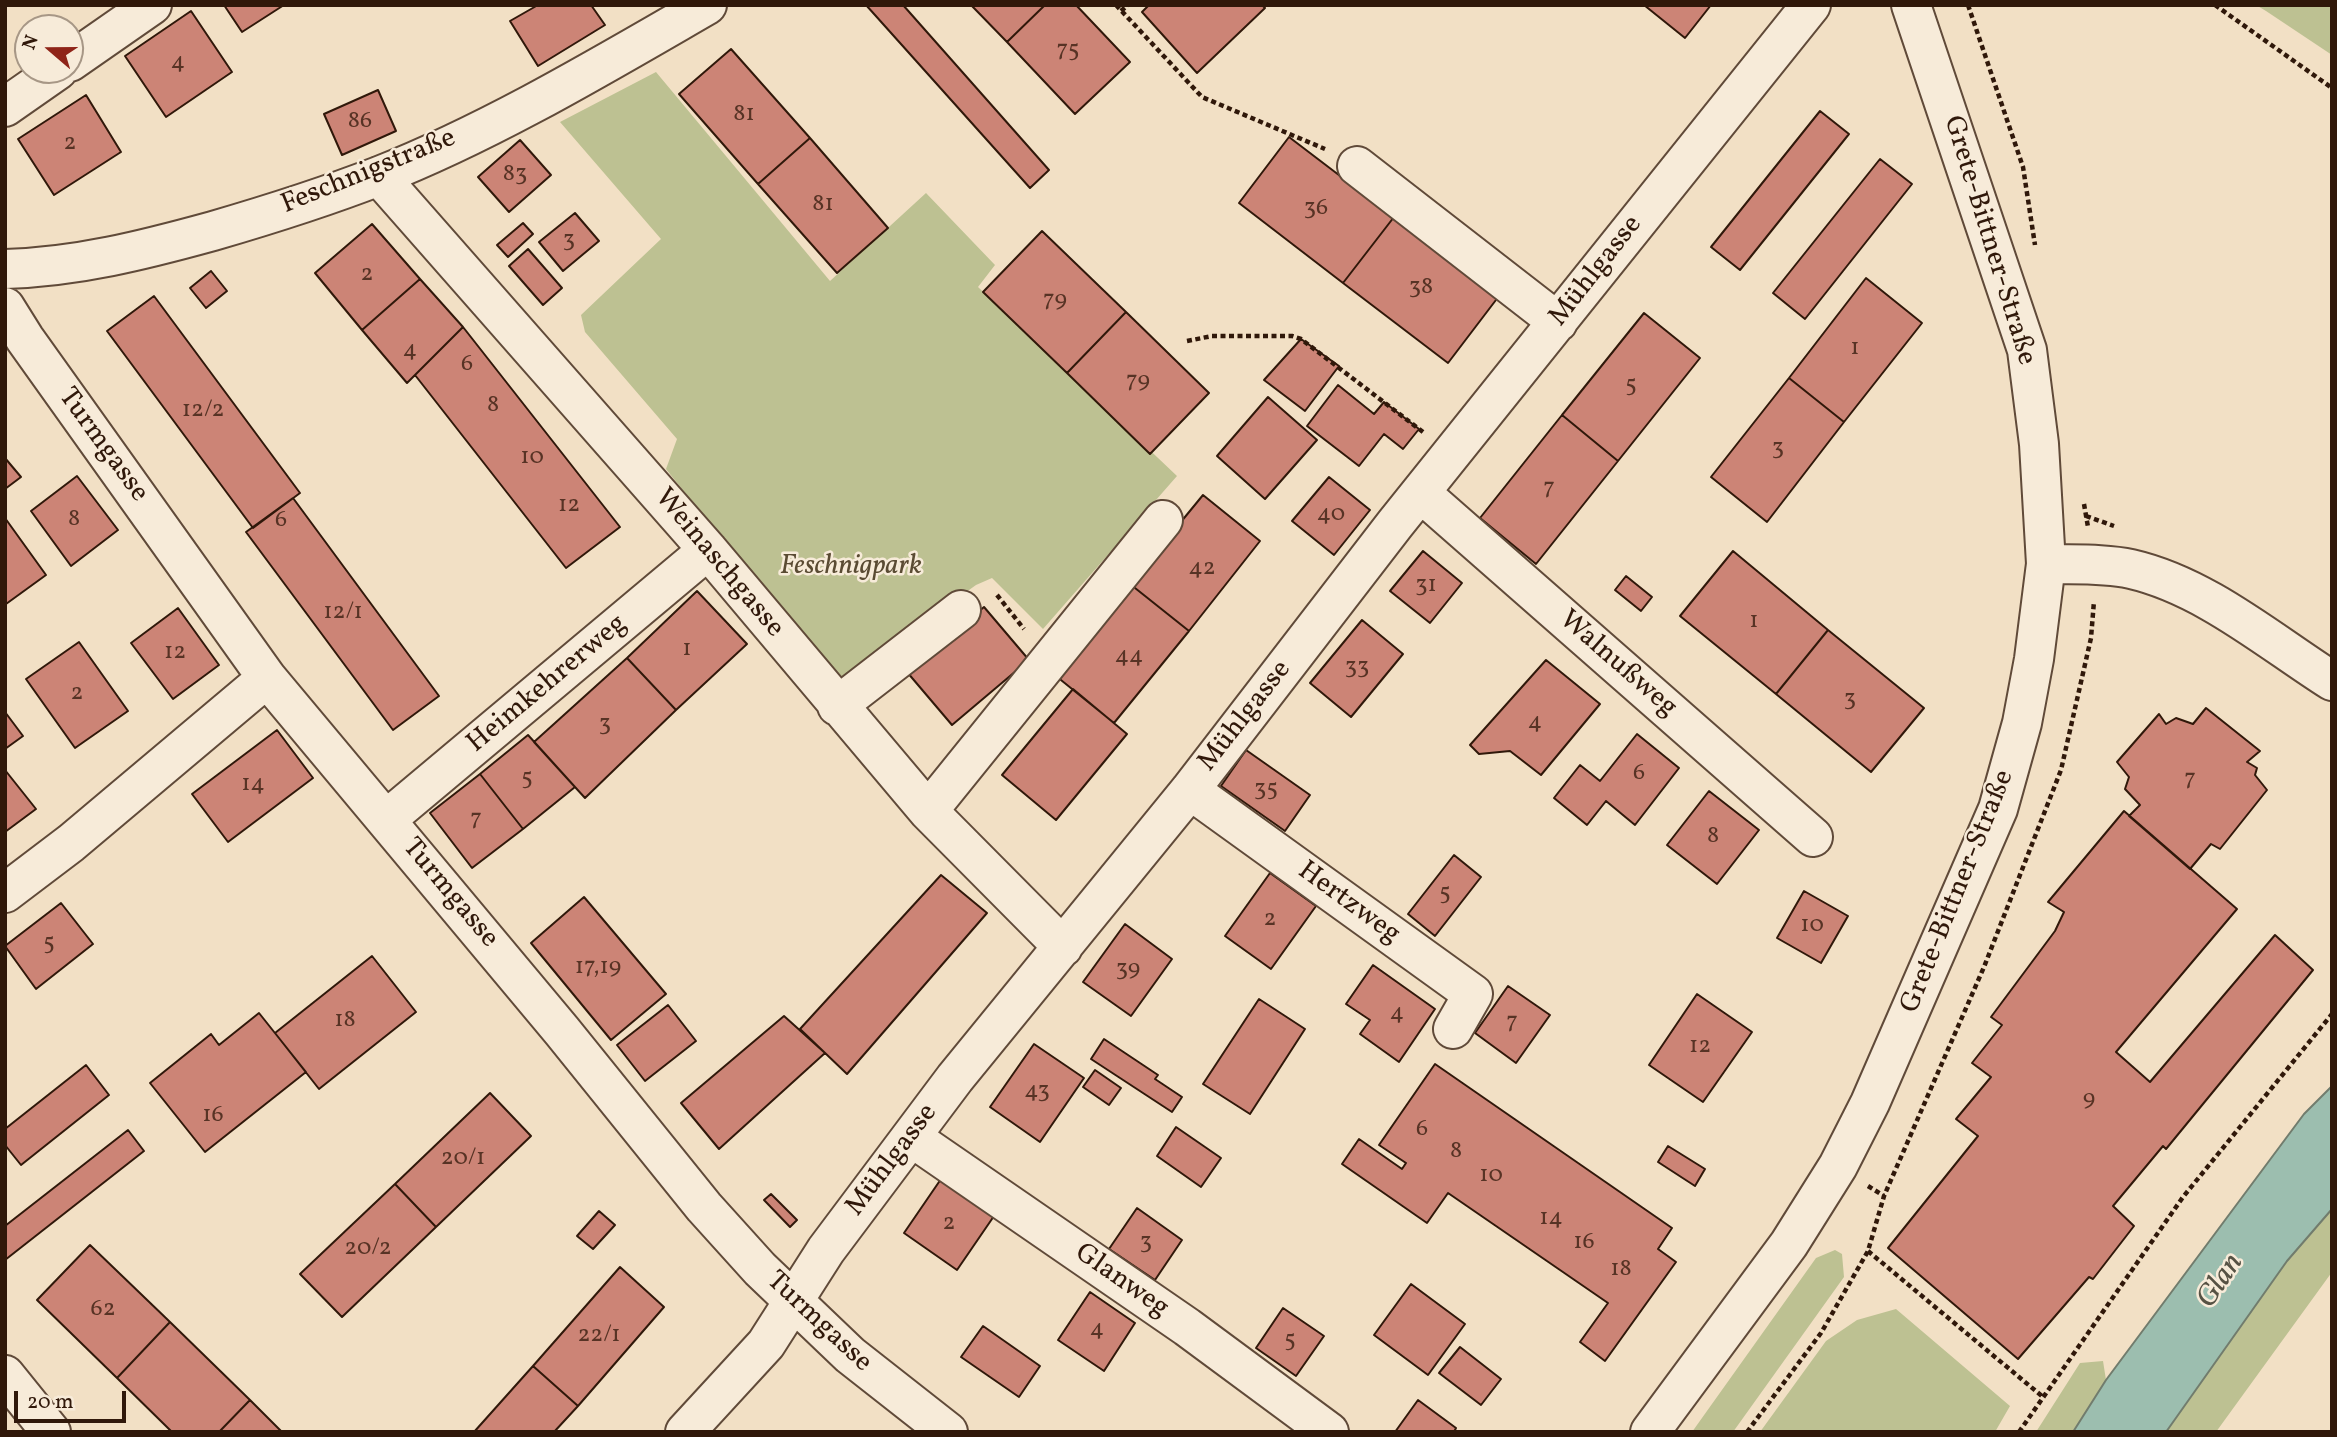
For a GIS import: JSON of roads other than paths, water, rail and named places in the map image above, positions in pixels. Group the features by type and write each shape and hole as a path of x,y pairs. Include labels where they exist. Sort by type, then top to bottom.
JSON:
{"street":[{"path":"84,52 152,5"},
{"name":"Feschnigstraße","path":"5,269 50,268 146,250 240,223 379,176 499,119 707,5"},
{"name":"Mühlgasse","path":"685,1432 766,1344 826,1250 911,1136 1190,790 1452,455 1811,5"},
{"name":"Grete-Bittner-Straße","path":"1650,1432 1789,1244 1838,1166 1885,1072 1998,809 2022,723 2034,659 2046,564 2039,444 2028,350 1911,5"},
{"path":"5,107 38,84"},
{"path":"1357,166 1558,322"},
{"name":"Weinaschgasse","path":"379,176 708,550 928,811 1063,947"},
{"name":"Turmgasse","path":"5,307 25,339 267,678 387,819 704,1207 760,1269 850,1355 948,1432"},
{"name":"Walnußweg","path":"1422,494 1813,837"},
{"path":"928,811 1163,520"},
{"name":"Heimkehrerweg","path":"387,819 708,550"},
{"path":"2046,564 2130,569 2161,579 2198,595 2332,681"},
{"path":"837,706 961,610"},
{"path":"5,893 71,843 267,678"},
{"name":"Hertzweg","path":"1190,790 1473,994 1452,1029"},
{"name":"Glanweg","path":"911,1136 1187,1327 1329,1432"},
{"path":"5,1374 51,1432"}],"water":[{"name":"Glan","path":"2332,1086 2332,1209 2287,1261 2166,1432 2073,1432 2106,1380 2304,1114"}],"park label":[{"name":"Feschnigpark","path":"851,568"}]}
